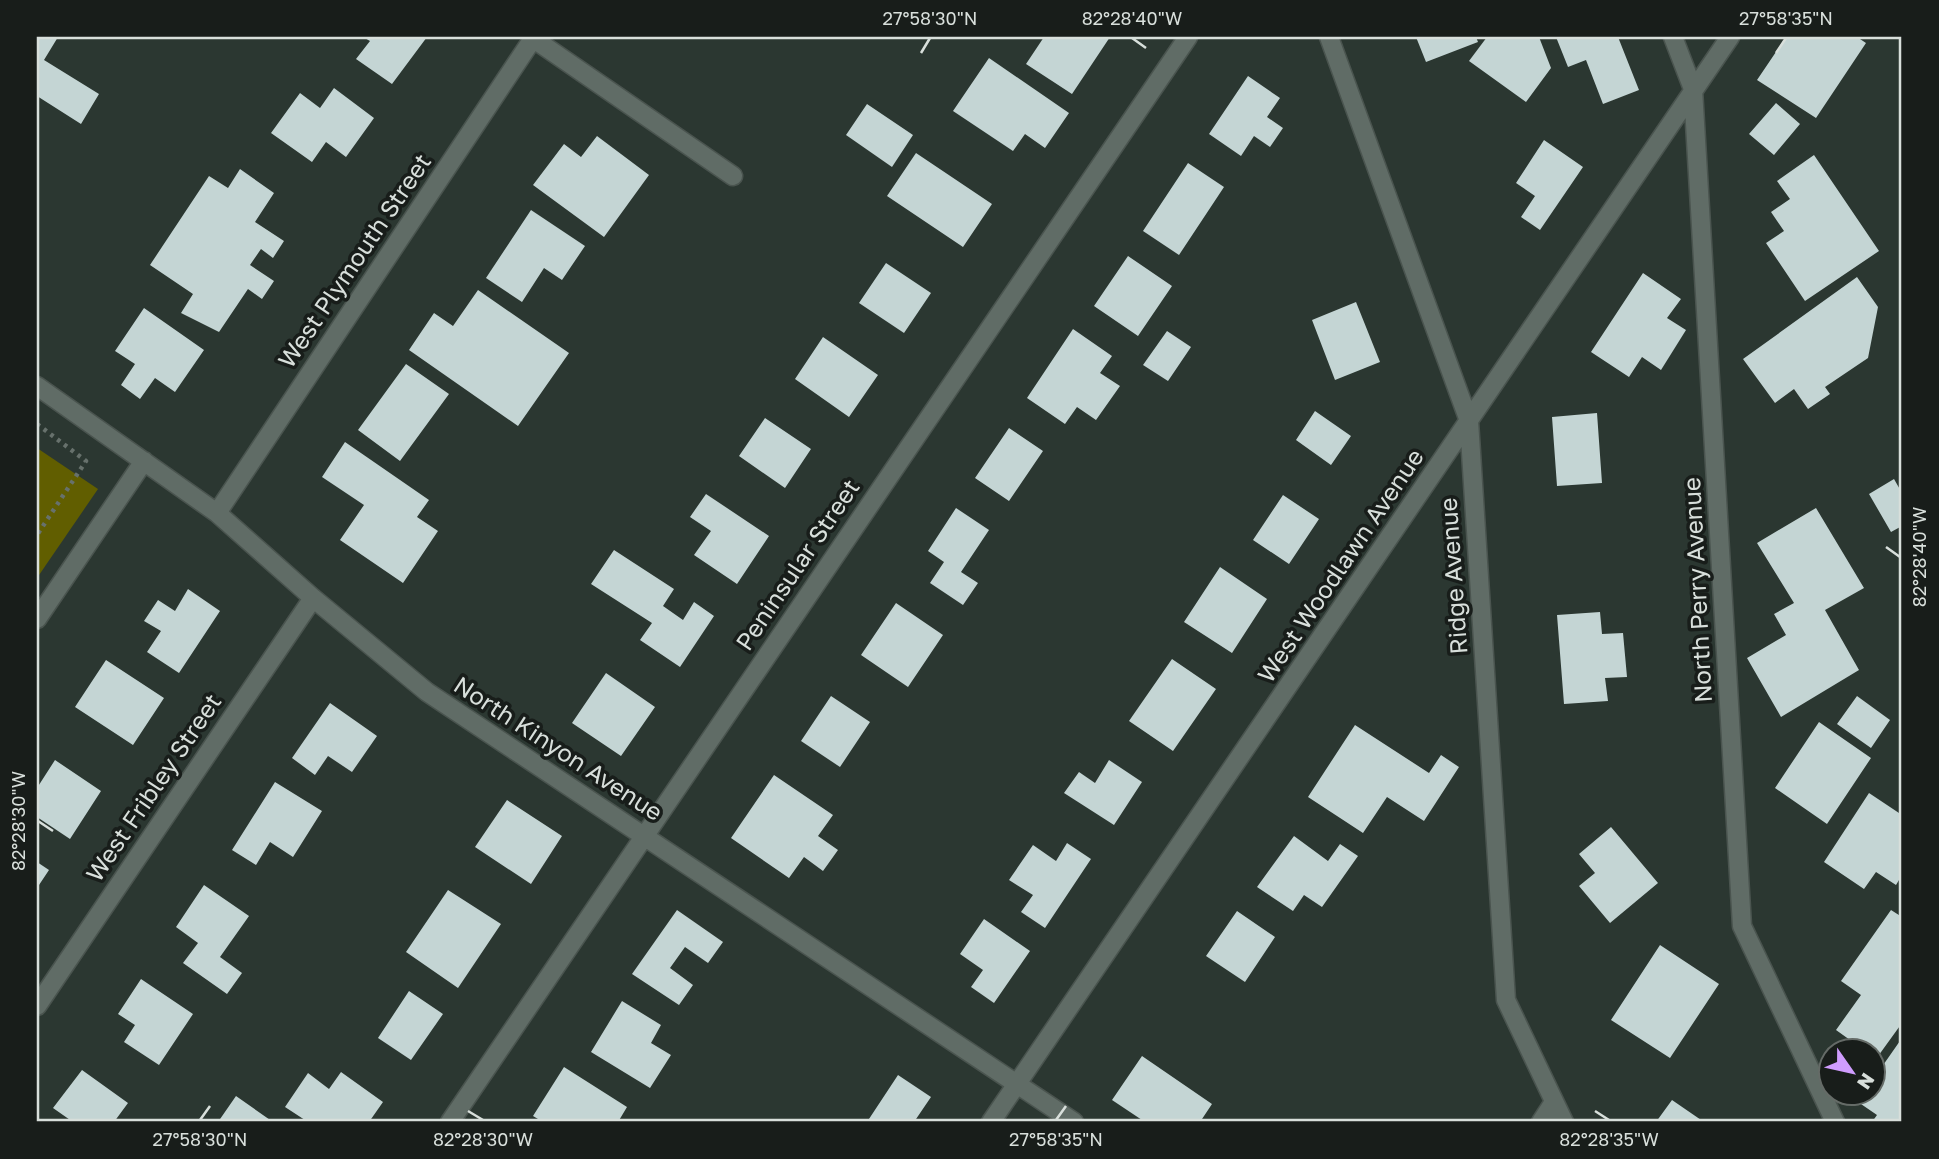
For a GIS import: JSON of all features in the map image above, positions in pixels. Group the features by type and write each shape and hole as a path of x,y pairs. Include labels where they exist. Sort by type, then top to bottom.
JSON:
{"street":[{"path":"533,37 733,176"},
{"name":"West Plymouth Street","path":"217,513 533,37"},
{"name":"Peninsular Street","path":"450,1122 1188,37"},
{"name":"Ridge Avenue","path":"1329,37 1469,421 1506,1000 1564,1122"},
{"name":"North Perry Avenue","path":"1673,37 1693,89 1742,926 1835,1122"},
{"name":"West Woodlawn Avenue","path":"991,1122 1730,37"},
{"name":"North Kinyon Avenue","path":"37,386 217,513 313,598 427,692 1074,1122"},
{"path":"37,620 144,461"},
{"name":"West Fribley Street","path":"37,1006 313,598"},
{"path":"1541,1122 1554,1102"}],"path":[{"path":"37,424 86,461 37,535"}],"shaded area":[{"path":"37,448 98,489 37,578"}],"building":[{"path":"37,37 58,37 44,60 99,94 81,124 37,96"},
{"path":"363,37 427,37 392,84 356,59 370,41"},
{"path":"1044,37 1110,37 1072,94 1026,64"},
{"path":"1416,37 1476,37 1478,42 1426,62"},
{"path":"1487,37 1539,37 1551,68 1526,102 1469,61"},
{"path":"1556,37 1618,37 1639,90 1603,104 1586,60 1568,67"},
{"path":"1786,37 1857,37 1866,43 1816,118 1757,80"},
{"path":"989,58 1069,113 1045,148 1025,134 1013,151 953,111"},
{"path":"1248,76 1280,98 1267,117 1283,128 1270,147 1254,136 1241,156 1209,134"},
{"path":"334,88 374,118 346,157 326,142 312,162 271,133 300,93 320,108"},
{"path":"1776,103 1800,124 1774,155 1749,134"},
{"path":"867,104 913,135 892,167 846,135"},
{"path":"597,136 649,175 604,237 533,185 564,144 581,157"},
{"path":"1544,140 1583,167 1540,230 1521,217 1535,196 1516,183"},
{"path":"916,153 992,204 963,247 887,196"},
{"path":"1814,155 1879,251 1805,301 1766,243 1784,231 1771,212 1790,199 1777,181"},
{"path":"1188,163 1224,187 1179,255 1143,231"},
{"path":"240,169 274,193 255,222 284,241 273,258 261,249 250,265 274,281 262,299 248,289 219,332 181,313 193,294 150,265 209,176 228,188"},
{"path":"531,210 585,246 562,280 544,268 522,302 486,278"},
{"path":"1128,256 1172,286 1138,336 1094,306"},
{"path":"886,263 931,293 904,333 859,303"},
{"path":"1643,273 1681,299 1667,318 1686,330 1661,370 1642,357 1629,377 1591,352"},
{"path":"1857,277 1878,307 1868,358 1825,387 1830,394 1808,409 1794,389 1775,403 1743,359"},
{"path":"478,290 569,353 518,426 409,350 434,313 453,326"},
{"path":"1356,302 1380,362 1335,380 1312,320"},
{"path":"144,308 204,350 175,392 155,378 140,399 121,385 135,364 115,351"},
{"path":"1073,329 1112,356 1100,373 1120,386 1096,420 1077,407 1065,424 1027,398"},
{"path":"1167,331 1191,347 1168,381 1143,365"},
{"path":"823,337 878,375 849,417 795,379"},
{"path":"406,364 449,394 400,461 358,430"},
{"path":"1315,411 1351,436 1331,465 1296,440"},
{"path":"1597,413 1602,483 1557,486 1552,417"},
{"path":"765,418 811,449 785,488 739,456"},
{"path":"1009,428 1043,451 1009,501 975,478"},
{"path":"345,442 429,500 417,517 438,531 403,583 340,540 364,505 322,477"},
{"path":"1894,479 1902,493 1902,526 1891,532 1869,494"},
{"path":"706,494 769,536 737,584 694,555 711,531 690,517"},
{"path":"1283,495 1319,519 1289,564 1253,540"},
{"path":"956,508 989,530 961,572 978,583 963,605 930,583 944,562 928,551"},
{"path":"1816,508 1864,588 1825,610 1859,670 1781,717 1747,658 1786,635 1774,614 1794,603 1757,543"},
{"path":"614,550 674,589 663,606 683,620 694,602 714,616 680,667 640,640 652,623 591,584"},
{"path":"1220,567 1267,599 1232,653 1184,622"},
{"path":"188,589 220,611 179,673 147,652 161,631 144,621 158,600 175,611"},
{"path":"896,603 943,635 908,687 861,655"},
{"path":"1600,612 1602,634 1623,633 1627,677 1605,678 1608,701 1564,704 1557,615"},
{"path":"1172,659 1216,689 1173,751 1129,721"},
{"path":"106,660 164,698 133,745 75,707"},
{"path":"606,673 655,707 621,756 572,723"},
{"path":"831,696 870,722 840,767 801,741"},
{"path":"1857,696 1890,720 1871,748 1837,724"},
{"path":"330,703 377,736 352,772 328,756 315,775 292,758"},
{"path":"1819,722 1871,758 1827,824 1775,788"},
{"path":"1355,725 1429,773 1441,755 1459,767 1424,821 1387,797 1363,833 1308,797"},
{"path":"55,760 101,791 70,839 37,817 37,788"},
{"path":"1109,760 1142,782 1114,825 1064,793 1079,772 1095,783"},
{"path":"774,775 833,815 818,836 838,850 823,871 804,857 789,878 731,838"},
{"path":"275,782 322,811 293,857 270,842 256,865 232,850"},
{"path":"1869,793 1902,815 1902,875 1896,885 1876,872 1864,889 1824,862"},
{"path":"507,800 562,836 531,884 475,847"},
{"path":"1611,827 1658,883 1610,923 1579,886 1595,873 1579,854"},
{"path":"1294,836 1328,861 1340,844 1358,856 1322,907 1304,895 1293,911 1257,887"},
{"path":"1067,843 1091,859 1045,928 1021,912 1033,895 1009,880 1033,845 1056,861"},
{"path":"37,862 49,870 37,888"},
{"path":"204,885 249,916 220,957 242,973 227,994 183,963 198,943 176,927"},
{"path":"448,890 501,924 458,988 406,952"},
{"path":"677,910 723,942 708,963 685,947 670,968 693,985 679,1005 632,974"},
{"path":"1891,910 1902,917 1902,1023 1886,1045 1886,1036 1844,1036 1836,1030 1861,995 1841,981"},
{"path":"1237,911 1275,937 1245,982 1206,956"},
{"path":"984,919 1030,951 994,1003 971,987 983,970 960,954"},
{"path":"1660,945 1719,984 1670,1058 1611,1020"},
{"path":"141,979 193,1014 159,1065 124,1042 135,1025 118,1014"},
{"path":"409,991 443,1014 411,1060 378,1038"},
{"path":"622,1001 661,1025 651,1043 671,1055 650,1088 591,1052"},
{"path":"1902,1038 1902,1122 1872,1122 1877,1115 1864,1106 1886,1106 1886,1061"},
{"path":"1142,1056 1212,1104 1200,1122 1145,1122 1112,1100"},
{"path":"564,1067 627,1107 618,1122 543,1122 533,1116"},
{"path":"82,1070 128,1103 114,1122 73,1122 53,1108"},
{"path":"341,1072 383,1102 369,1122 343,1122 339,1119 337,1122 308,1122 285,1107 308,1073 329,1089"},
{"path":"898,1075 931,1097 914,1122 867,1122"},
{"path":"236,1096 273,1122 218,1122"},
{"path":"1672,1100 1704,1122 1656,1122"}]}
